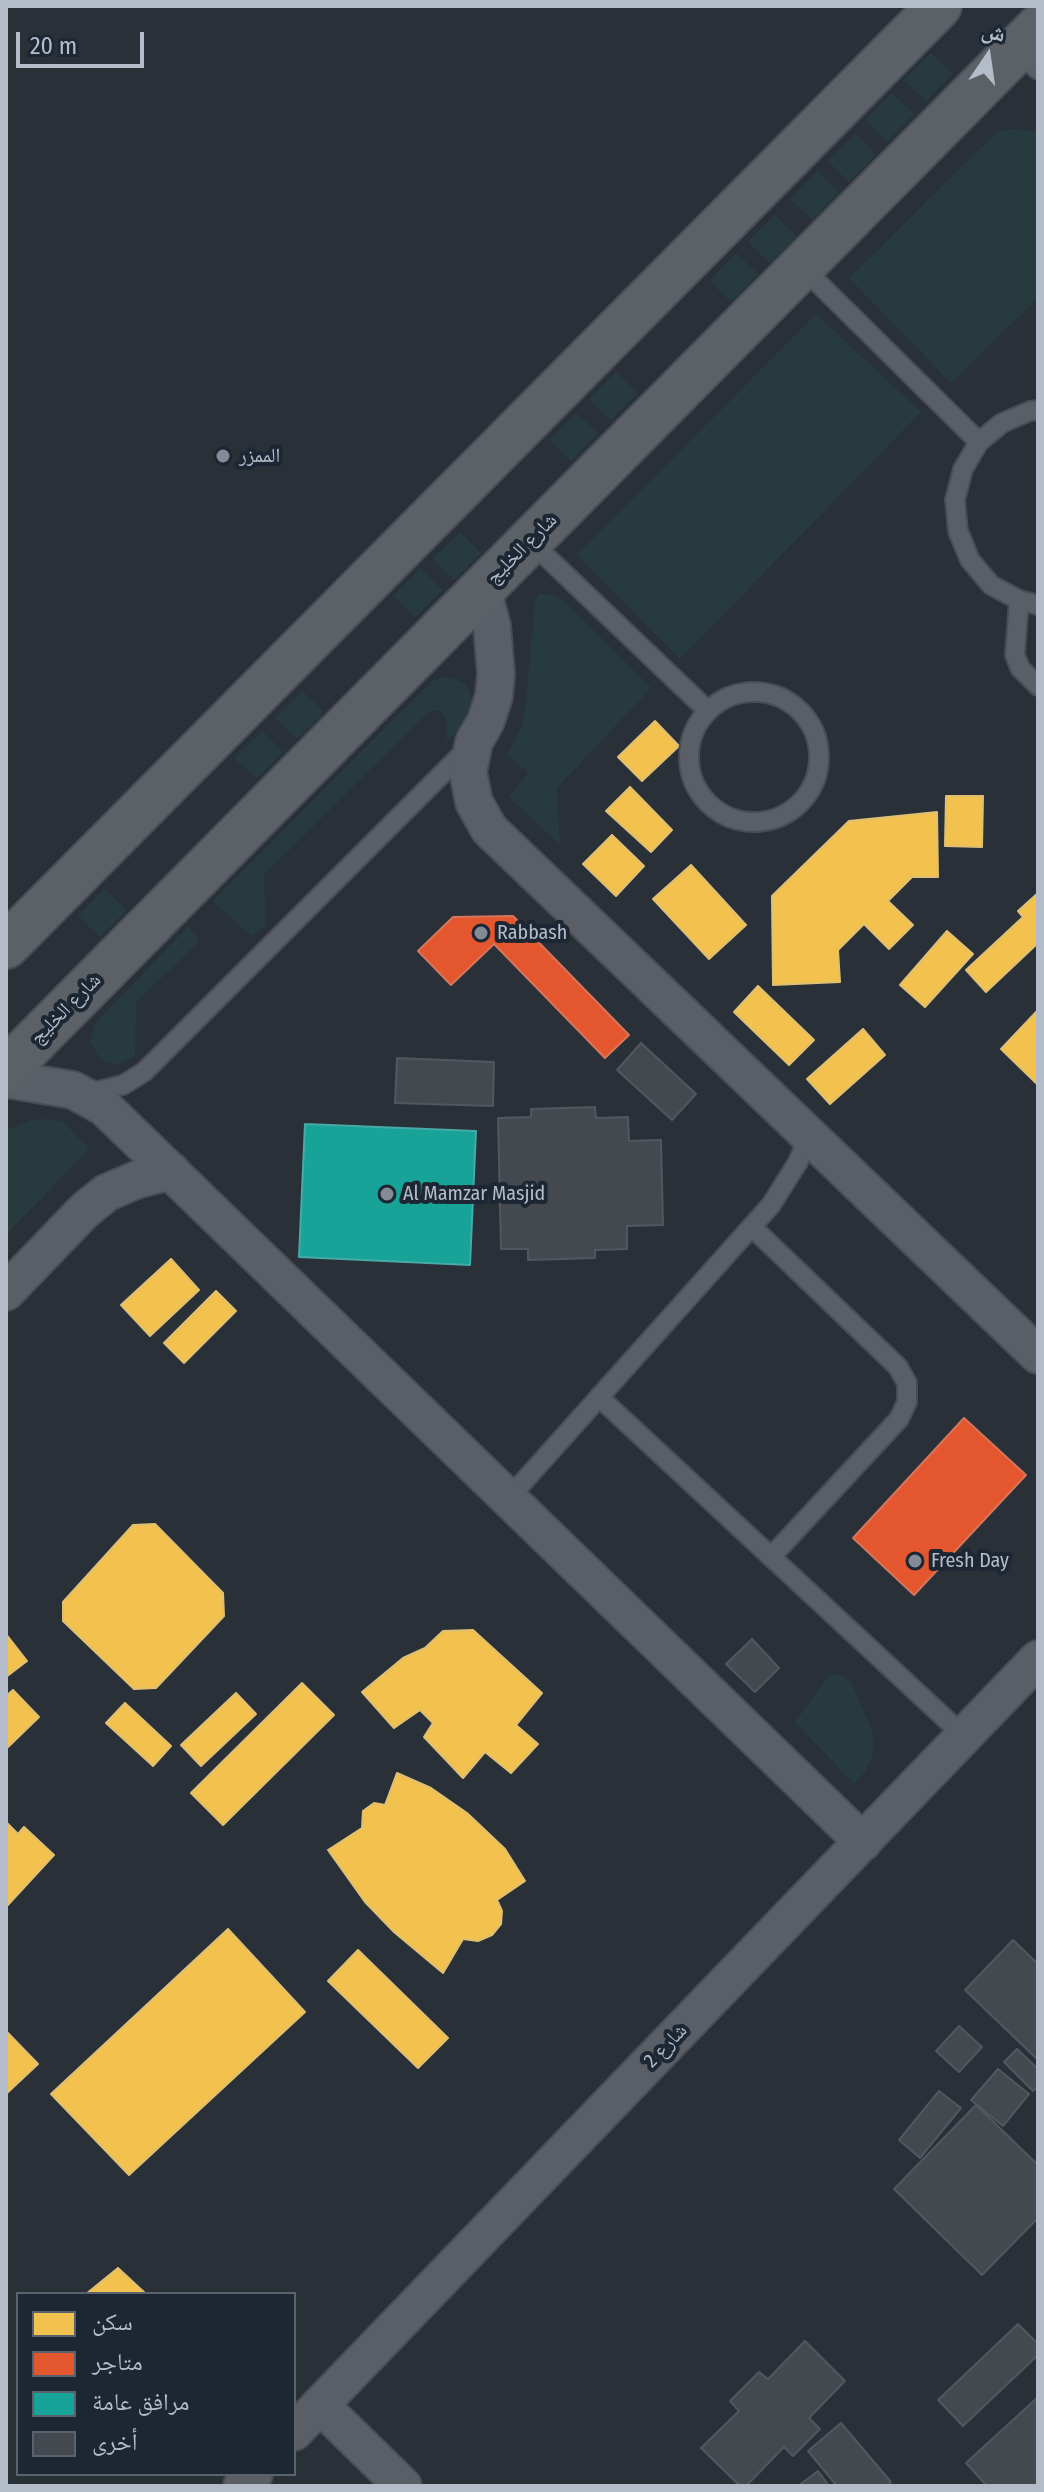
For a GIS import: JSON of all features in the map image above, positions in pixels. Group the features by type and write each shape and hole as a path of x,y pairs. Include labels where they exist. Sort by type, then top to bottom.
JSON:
{"main road":[{"path":"6,946 939,6"},
{"name":"شارع الخليج","path":"6,1070 801,266 1031,49"}],"street":[{"path":"482,588 492,626 496,674 494,696 486,721 474,742 468,772 474,802 489,829 1038,1355"},
{"path":"6,1079 73,1090 104,1107 863,1842"},
{"path":"6,1292 84,1211 106,1193 136,1180 171,1171"},
{"name":"شارع 2","path":"296,2430 1038,1659"},
{"path":"320,2405 403,2486"}],"lane":[{"path":"801,266 979,442"},
{"path":"1038,410 1002,423 979,442 963,469 955,500 958,531 970,560 991,585 1019,600 1038,605"},
{"path":"529,541 707,710"},
{"path":"1019,600 1015,655 1020,668 1038,686"},
{"path":"746,692 768,693 788,701 805,715 816,734 820,755 817,776 808,796 792,811 772,820 751,822 730,818 711,807 697,790 690,771 689,749 695,728 707,710 725,698 746,692"},
{"path":"73,1090 98,1091 123,1085 144,1072 474,742"},
{"path":"508,1499 752,1227 785,1184 809,1135"},
{"path":"752,1227 898,1367 907,1383 907,1402 899,1419 771,1557"},
{"path":"599,1397 964,1736"}],"green space":[{"path":"931,53 953,74 926,101 904,80"},
{"path":"892,93 914,114 887,142 865,120"},
{"path":"1010,129 1038,131 1038,298 951,383 849,278 997,132"},
{"path":"855,134 876,155 849,182 828,161"},
{"path":"818,171 839,193 812,220 790,199"},
{"path":"775,215 797,236 770,263 748,242"},
{"path":"736,253 758,274 731,302 710,281"},
{"path":"816,314 921,412 680,659 577,555"},
{"path":"616,372 638,393 611,420 589,399"},
{"path":"576,413 598,433 571,461 549,440"},
{"path":"460,532 481,553 454,580 432,559"},
{"path":"421,568 442,590 415,617 393,595"},
{"path":"539,594 549,594 563,600 651,688 557,788 560,845 509,797 528,773 507,754 521,729 535,600"},
{"path":"443,677 465,684 473,704 469,721 447,741 443,714 438,710 428,712 264,875 266,926 251,936 213,901 432,681"},
{"path":"302,691 324,712 297,739 275,718"},
{"path":"262,731 283,752 257,779 234,758"},
{"path":"105,889 127,910 100,937 78,916"},
{"path":"188,926 200,941 136,1002 135,1057 117,1064 107,1063 99,1057 90,1042 95,1024"},
{"path":"33,1120 63,1121 89,1149 6,1235 6,1130"},
{"path":"835,1674 851,1682 874,1741 872,1757 865,1772 854,1784 795,1722 829,1675"}],"building: سكن":[{"path":"655,721 679,746 642,781 618,757"},
{"path":"630,787 672,830 651,852 606,811"},
{"path":"946,796 983,796 982,847 945,846"},
{"path":"937,812 938,877 912,877 888,901 913,925 889,949 864,924 838,950 840,982 773,985 772,896 849,821"},
{"path":"612,835 644,866 616,896 583,864"},
{"path":"691,865 746,925 709,959 653,899"},
{"path":"1038,893 1038,943 986,992 966,970 1023,917 1018,911"},
{"path":"947,931 973,954 925,1007 900,985"},
{"path":"758,986 814,1040 789,1065 734,1012"},
{"path":"1038,1010 1038,1085 1001,1049"},
{"path":"863,1029 885,1055 830,1104 807,1079"},
{"path":"171,1259 199,1290 150,1336 121,1305"},
{"path":"216,1291 236,1311 184,1363 164,1343"},
{"path":"155,1524 223,1593 224,1616 156,1688 134,1689 63,1621 63,1602 133,1525"},
{"path":"473,1630 542,1693 516,1725 538,1744 511,1773 485,1752 463,1778 424,1737 433,1723 420,1710 394,1728 362,1692 403,1658 425,1648 443,1631"},
{"path":"6,1634 27,1661 6,1677"},
{"path":"302,1683 334,1715 223,1825 191,1793"},
{"path":"13,1690 39,1717 6,1749 6,1696"},
{"path":"236,1693 256,1714 201,1766 181,1745"},
{"path":"125,1703 171,1746 153,1766 106,1723"},
{"path":"397,1773 431,1788 467,1813 505,1849 525,1881 497,1900 502,1911 501,1924 492,1935 478,1941 463,1939 443,1973 394,1932 365,1902 328,1850 362,1828 363,1811 374,1803 385,1805"},
{"path":"6,1822 18,1834 24,1827 54,1855 6,1907"},
{"path":"228,1929 305,2012 129,2175 51,2094"},
{"path":"358,1950 448,2038 418,2068 328,1981"},
{"path":"6,2031 38,2064 6,2094"},
{"path":"118,2268 144,2292 88,2292"}],"building: متاجر":[{"path":"513,916 629,1035 605,1058 494,944 451,985 418,951 453,917"},
{"path":"964,1418 1026,1475 914,1595 853,1538"}],"building: مرافق عامة":[{"name":"Al Mamzar Masjid","path":"305,1124 476,1131 470,1265 299,1257"}],"building: أخرى":[{"path":"641,1043 696,1094 672,1120 617,1070"},
{"path":"397,1058 494,1062 493,1106 395,1103"},
{"path":"595,1107 596,1118 628,1117 629,1141 661,1140 663,1225 627,1226 627,1249 595,1250 595,1258 528,1260 528,1249 501,1249 498,1118 531,1117 531,1109"},
{"path":"752,1639 779,1668 755,1692 726,1664"},
{"path":"1013,1940 1038,1964 1038,2060 965,1990"},
{"path":"959,2026 982,2047 959,2072 936,2051"},
{"path":"1017,2049 1038,2069 1038,2086 1033,2091 1004,2062"},
{"path":"998,2069 1029,2094 1003,2126 971,2100"},
{"path":"939,2091 961,2108 920,2158 899,2140"},
{"path":"976,2105 1038,2165 1038,2218 982,2275 894,2189"},
{"path":"1018,2324 1038,2344 1038,2355 963,2426 938,2400"},
{"path":"805,2341 845,2381 809,2418 820,2429 793,2456 784,2447 746,2486 740,2486 701,2448 739,2411 730,2401 759,2372 768,2379"},
{"path":"1038,2397 1038,2486 987,2486 966,2463"},
{"path":"841,2423 891,2482 886,2486 837,2486 808,2451"},
{"path":"818,2471 829,2486 798,2486"}],"place":[{"name":"الممزر","path":"223,456"},
{"name":"Rabbash","path":"481,933"},
{"name":"Al Mamzar Masjid","path":"387,1194"},
{"name":"Fresh Day","path":"915,1561"}]}
